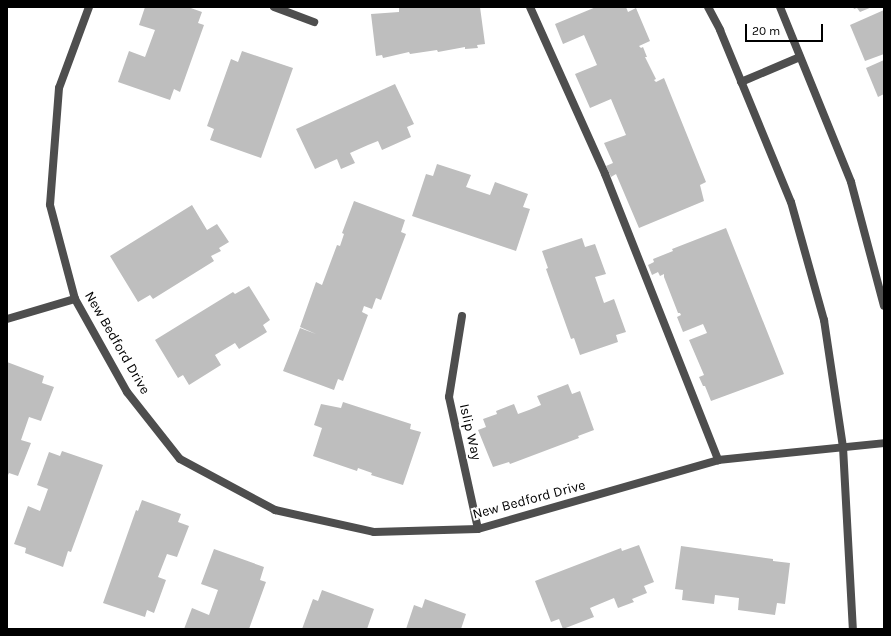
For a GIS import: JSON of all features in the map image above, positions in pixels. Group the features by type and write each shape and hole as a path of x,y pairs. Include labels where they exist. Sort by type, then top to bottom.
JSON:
{"street":[{"name":"New Bedford Drive","path":"89,7 59,88 50,205 75,299 127,392 180,460 275,510 374,532 478,529 718,460 884,443"},
{"path":"274,7 314,22"},
{"path":"530,7 605,174 718,460"},
{"path":"708,7 720,30 791,202 824,320 844,447 853,629"},
{"path":"780,7 852,182 884,306"},
{"path":"742,82 800,57"},
{"path":"7,319 75,299"},
{"name":"Islip Way","path":"462,316 449,397 478,529"}],"building":[{"path":"145,7 188,7 202,12 198,23 204,25 180,92 174,89 170,100 118,82 129,51 145,57 155,30 139,25"},
{"path":"399,7 480,7 485,44 477,45 478,48 465,49 465,47 438,52 437,50 410,54 409,52 383,58 382,55 376,56 371,14 399,12"},
{"path":"596,7 626,7 628,12 636,8 650,41 639,46 641,48 643,47 647,57 645,57 656,79 654,80 656,82 664,78 706,182 700,185 704,201 639,228 616,174 611,177 606,166 613,163 604,143 626,135 611,99 590,108 575,74 597,65 584,35 563,44 555,24"},
{"path":"853,7 872,7 860,12 857,8 854,9"},
{"path":"884,10 884,54 865,61 850,25"},
{"path":"242,51 293,68 261,158 210,140 214,129 207,126 231,59 238,62"},
{"path":"884,60 884,94 878,97 866,68"},
{"path":"395,84 414,124 407,127 411,137 382,150 378,141 350,153 355,163 341,169 337,159 315,169 296,129"},
{"path":"437,164 471,175 466,187 490,195 495,182 528,194 523,207 530,209 516,251 412,216 426,174 433,176"},
{"path":"354,201 405,220 401,232 406,234 381,300 376,298 372,309 364,306 362,312 368,315 343,381 338,379 334,390 283,371 300,328 316,334 300,327 316,282 322,285 337,245 340,246 344,234 342,233"},
{"path":"192,205 207,230 217,224 229,242 219,248 221,251 211,256 214,261 153,299 150,295 138,302 110,256"},
{"path":"726,228 784,374 711,401 705,386 703,386 699,377 704,375 689,340 707,333 703,324 683,332 677,317 681,315 678,313 664,274 660,276 658,272 652,275 648,265 654,262 653,259 673,251 672,249"},
{"path":"582,238 585,247 595,244 606,274 595,277 604,303 614,299 626,332 616,335 618,342 580,355 574,338 571,339 546,269 548,268 542,251"},
{"path":"249,286 270,320 263,325 267,332 239,349 235,343 215,355 221,365 189,385 183,375 178,378 155,340 233,292 235,294"},
{"path":"7,362 44,376 42,383 54,387 41,421 29,417 21,440 31,443 18,476 9,473 7,477"},
{"path":"568,384 572,394 580,391 594,430 578,436 579,438 510,464 509,462 493,467 478,430 486,427 483,419 497,414 496,411 514,404 518,414 529,410 541,405 537,396"},
{"path":"343,402 411,424 410,429 421,432 403,485 371,475 372,473 358,468 357,471 313,456 322,428 314,425 321,404 341,408"},
{"path":"62,451 103,465 71,552 68,551 63,567 25,553 26,548 14,544 28,506 40,511 48,489 37,485 49,452 60,456"},
{"path":"142,500 181,514 178,522 189,526 177,557 167,554 158,577 166,580 154,613 147,610 145,617 103,603 136,510 138,511"},
{"path":"639,545 654,582 644,586 647,593 632,599 634,602 618,608 614,598 590,608 594,617 563,629 559,619 551,622 535,581 621,548 622,551"},
{"path":"681,546 773,559 773,561 790,563 785,604 777,603 775,615 738,610 739,598 715,595 714,604 682,600 683,590 675,589"},
{"path":"214,549 264,567 260,580 266,582 249,629 184,629 192,608 209,615 218,590 201,584"},
{"path":"322,590 374,609 367,629 302,629 313,599 318,601"},
{"path":"425,599 466,614 461,629 406,629 414,605 422,608"}]}
